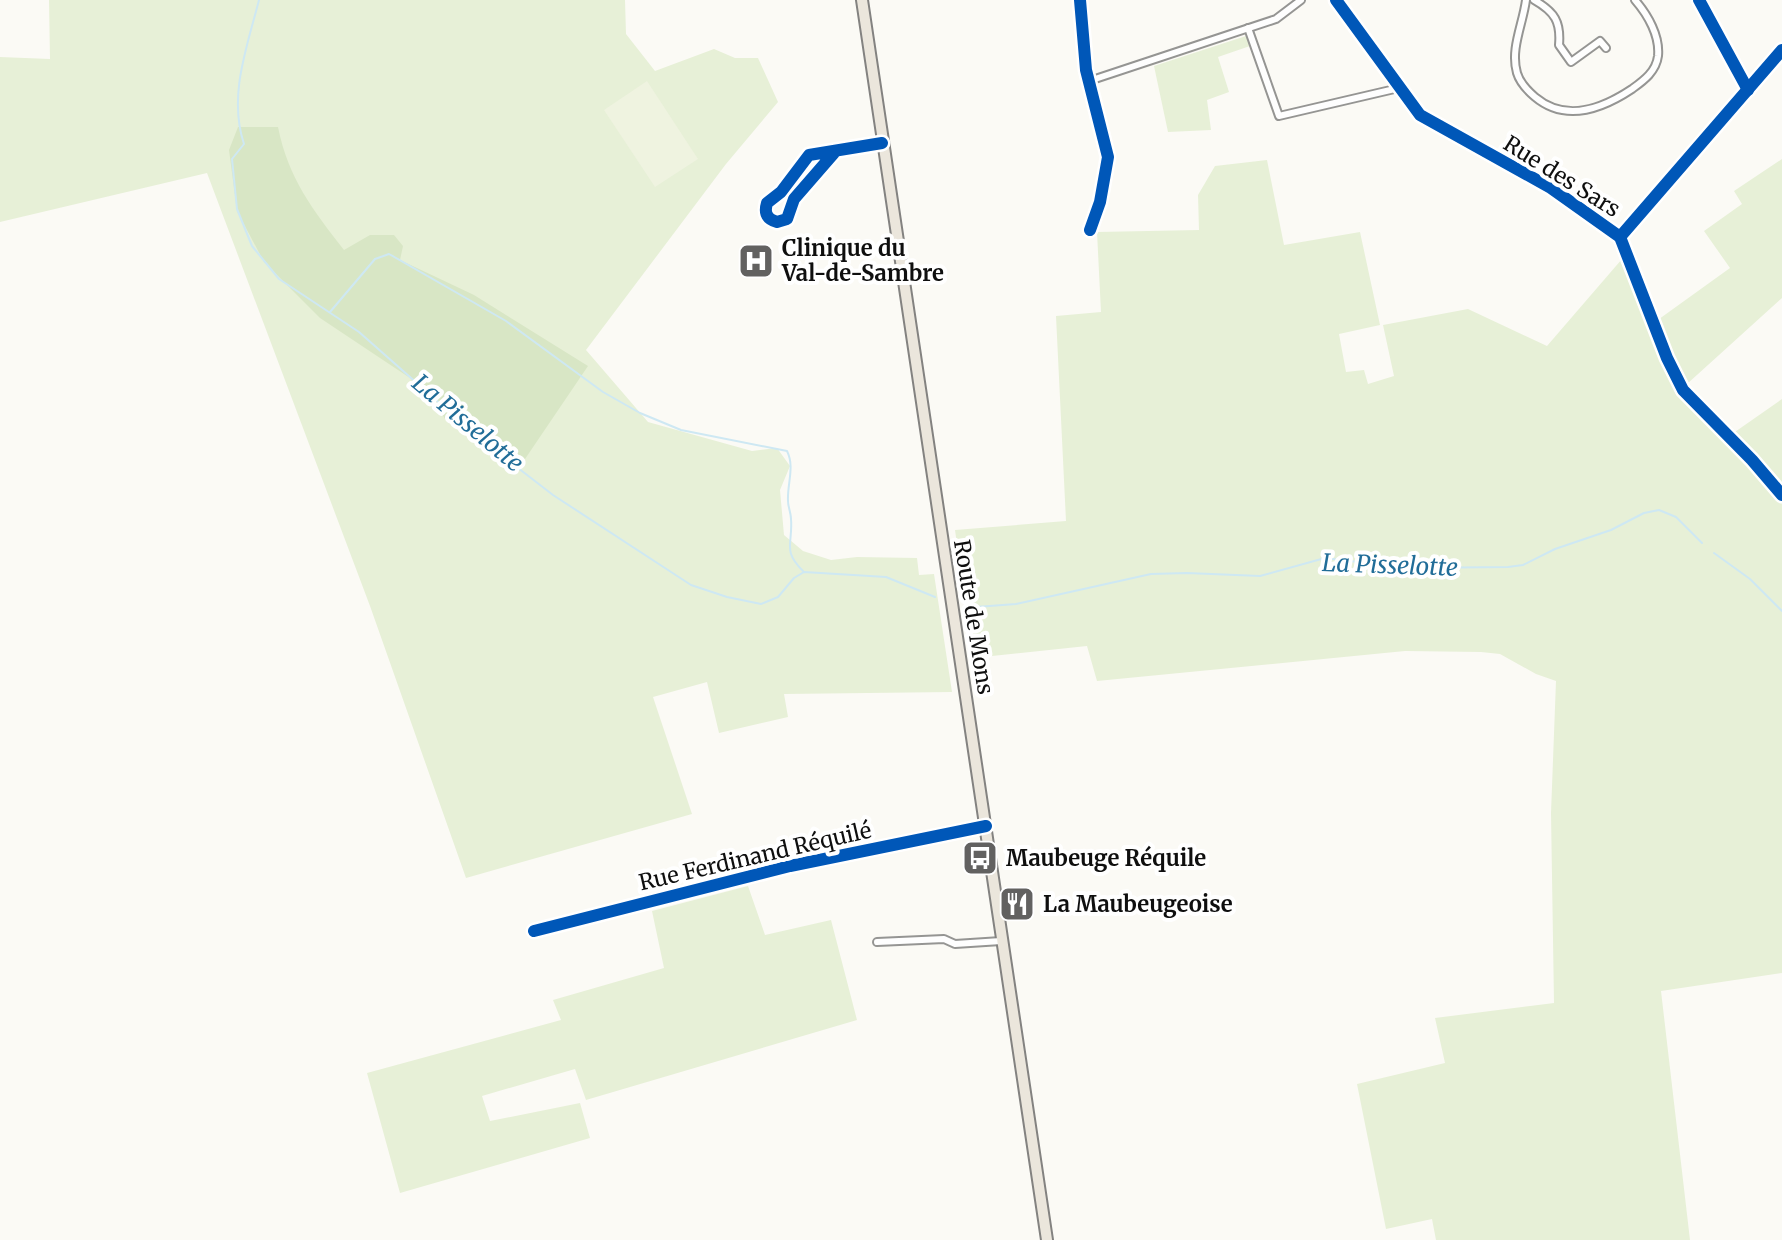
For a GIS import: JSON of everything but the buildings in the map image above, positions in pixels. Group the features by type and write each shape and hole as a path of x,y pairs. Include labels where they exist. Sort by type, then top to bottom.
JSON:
{"main road":[{"name":"Route de Mons","path":"862,0 1047,1240"}],"street":[{"path":"1080,0 1089,81 1108,157 1100,202 1090,230"},
{"path":"1089,81 1276,19 1301,0"},
{"name":"Rue des Sars","path":"1336,0 1420,115 1551,188 1620,237 1667,358 1683,390 1782,495"},
{"path":"1526,0 1515,56 1521,82 1537,99 1549,106 1576,112 1611,102 1649,75 1655,66 1657,45 1653,29 1635,0"},
{"path":"1534,0 1557,17 1559,45 1577,70"},
{"path":"1699,0 1748,90"},
{"path":"1248,28 1279,116 1399,88"},
{"path":"1595,34 1606,48"},
{"path":"1571,62 1600,41"},
{"path":"1620,237 1782,50"},
{"path":"774,196 785,198 790,205 791,211 782,222 772,221 765,213 767,203 774,196 781,192 809,155 882,143"},
{"path":"864,148 877,154 886,164"},
{"path":"790,205 834,153"},
{"name":"Rue Ferdinand Réquilé","path":"534,931 790,866 986,826"},
{"path":"877,942 944,939 955,944 1001,941"}],"green space":[{"path":"49,0 625,0 626,34 655,71 714,49 735,58 758,58 778,102 726,164 586,350 648,422 752,451 777,448 790,466 780,490 784,535 803,551 831,560 917,558 919,575 934,574 952,692 784,694 788,717 719,733 707,682 653,697 692,814 466,878 370,606 207,173 0,222 0,57 50,59"},
{"path":"1246,36 1250,46 1218,57 1229,92 1207,100 1211,130 1168,132 1154,66"},
{"path":"647,81 698,159 655,187 604,110"},
{"path":"238,127 278,127 295,178 344,250 370,235 394,235 403,246 400,260 474,295 588,366 525,459 510,462 480,438 445,419 428,390 320,318 264,262 237,211 229,150"},
{"path":"1782,159 1782,298 1687,384 1732,434 1782,399 1782,973 1661,991 1690,1240 1436,1240 1432,1219 1386,1229 1357,1084 1445,1063 1435,1018 1554,1003 1551,813 1556,681 1500,654 1481,652 1405,651 1097,681 1087,646 973,658 955,530 1066,521 1056,316 1101,312 1097,232 1199,230 1198,195 1215,166 1267,160 1284,245 1360,232 1380,325 1339,334 1346,372 1364,370 1368,384 1394,376 1383,325 1468,309 1547,346 1622,259 1648,327 1730,268 1704,231 1742,204 1734,191"},
{"path":"748,886 765,935 831,920 857,1020 586,1100 575,1069 482,1096 490,1121 580,1103 590,1138 400,1193 367,1073 561,1020 553,1000 664,968 652,911"}],"waterway":[{"name":"La Pisselotte","path":"259,0 239,90 238,108 244,144 232,159 237,209 252,246 279,279 359,332 479,438 553,495 691,585 761,604 778,597 794,578 804,572 886,577 935,597"},
{"path":"330,312 375,259 389,254 506,321 603,392 640,413 681,430 787,451 790,463 790,547 793,558 803,571"},
{"name":"La Pisselotte","path":"965,603 976,607 1016,604 1151,574 1260,576 1325,558 1408,568 1523,565 1555,549 1611,530 1644,513 1659,510 1676,517 1702,543"},
{"name":"La Pisselotte","path":"1714,553 1750,579 1782,611"}],"cycle path":[{"path":"1080,0 1086,70 1108,157 1100,202 1090,230"},
{"path":"1336,0 1420,115 1551,188 1620,237 1667,358 1683,390 1782,495"},
{"path":"1699,0 1748,90"},
{"path":"1620,237 1782,50"},
{"path":"834,153 794,199 787,219 777,222 769,217 766,213 767,203 781,192 809,155 882,143"},
{"path":"534,931 790,866 986,826"}],"place":[{"name":"Clinique du Val-de-Sambre","path":"756,261"},
{"name":"Maubeuge Réquile","path":"980,858"},
{"name":"La Maubeugeoise","path":"1017,904"}]}
